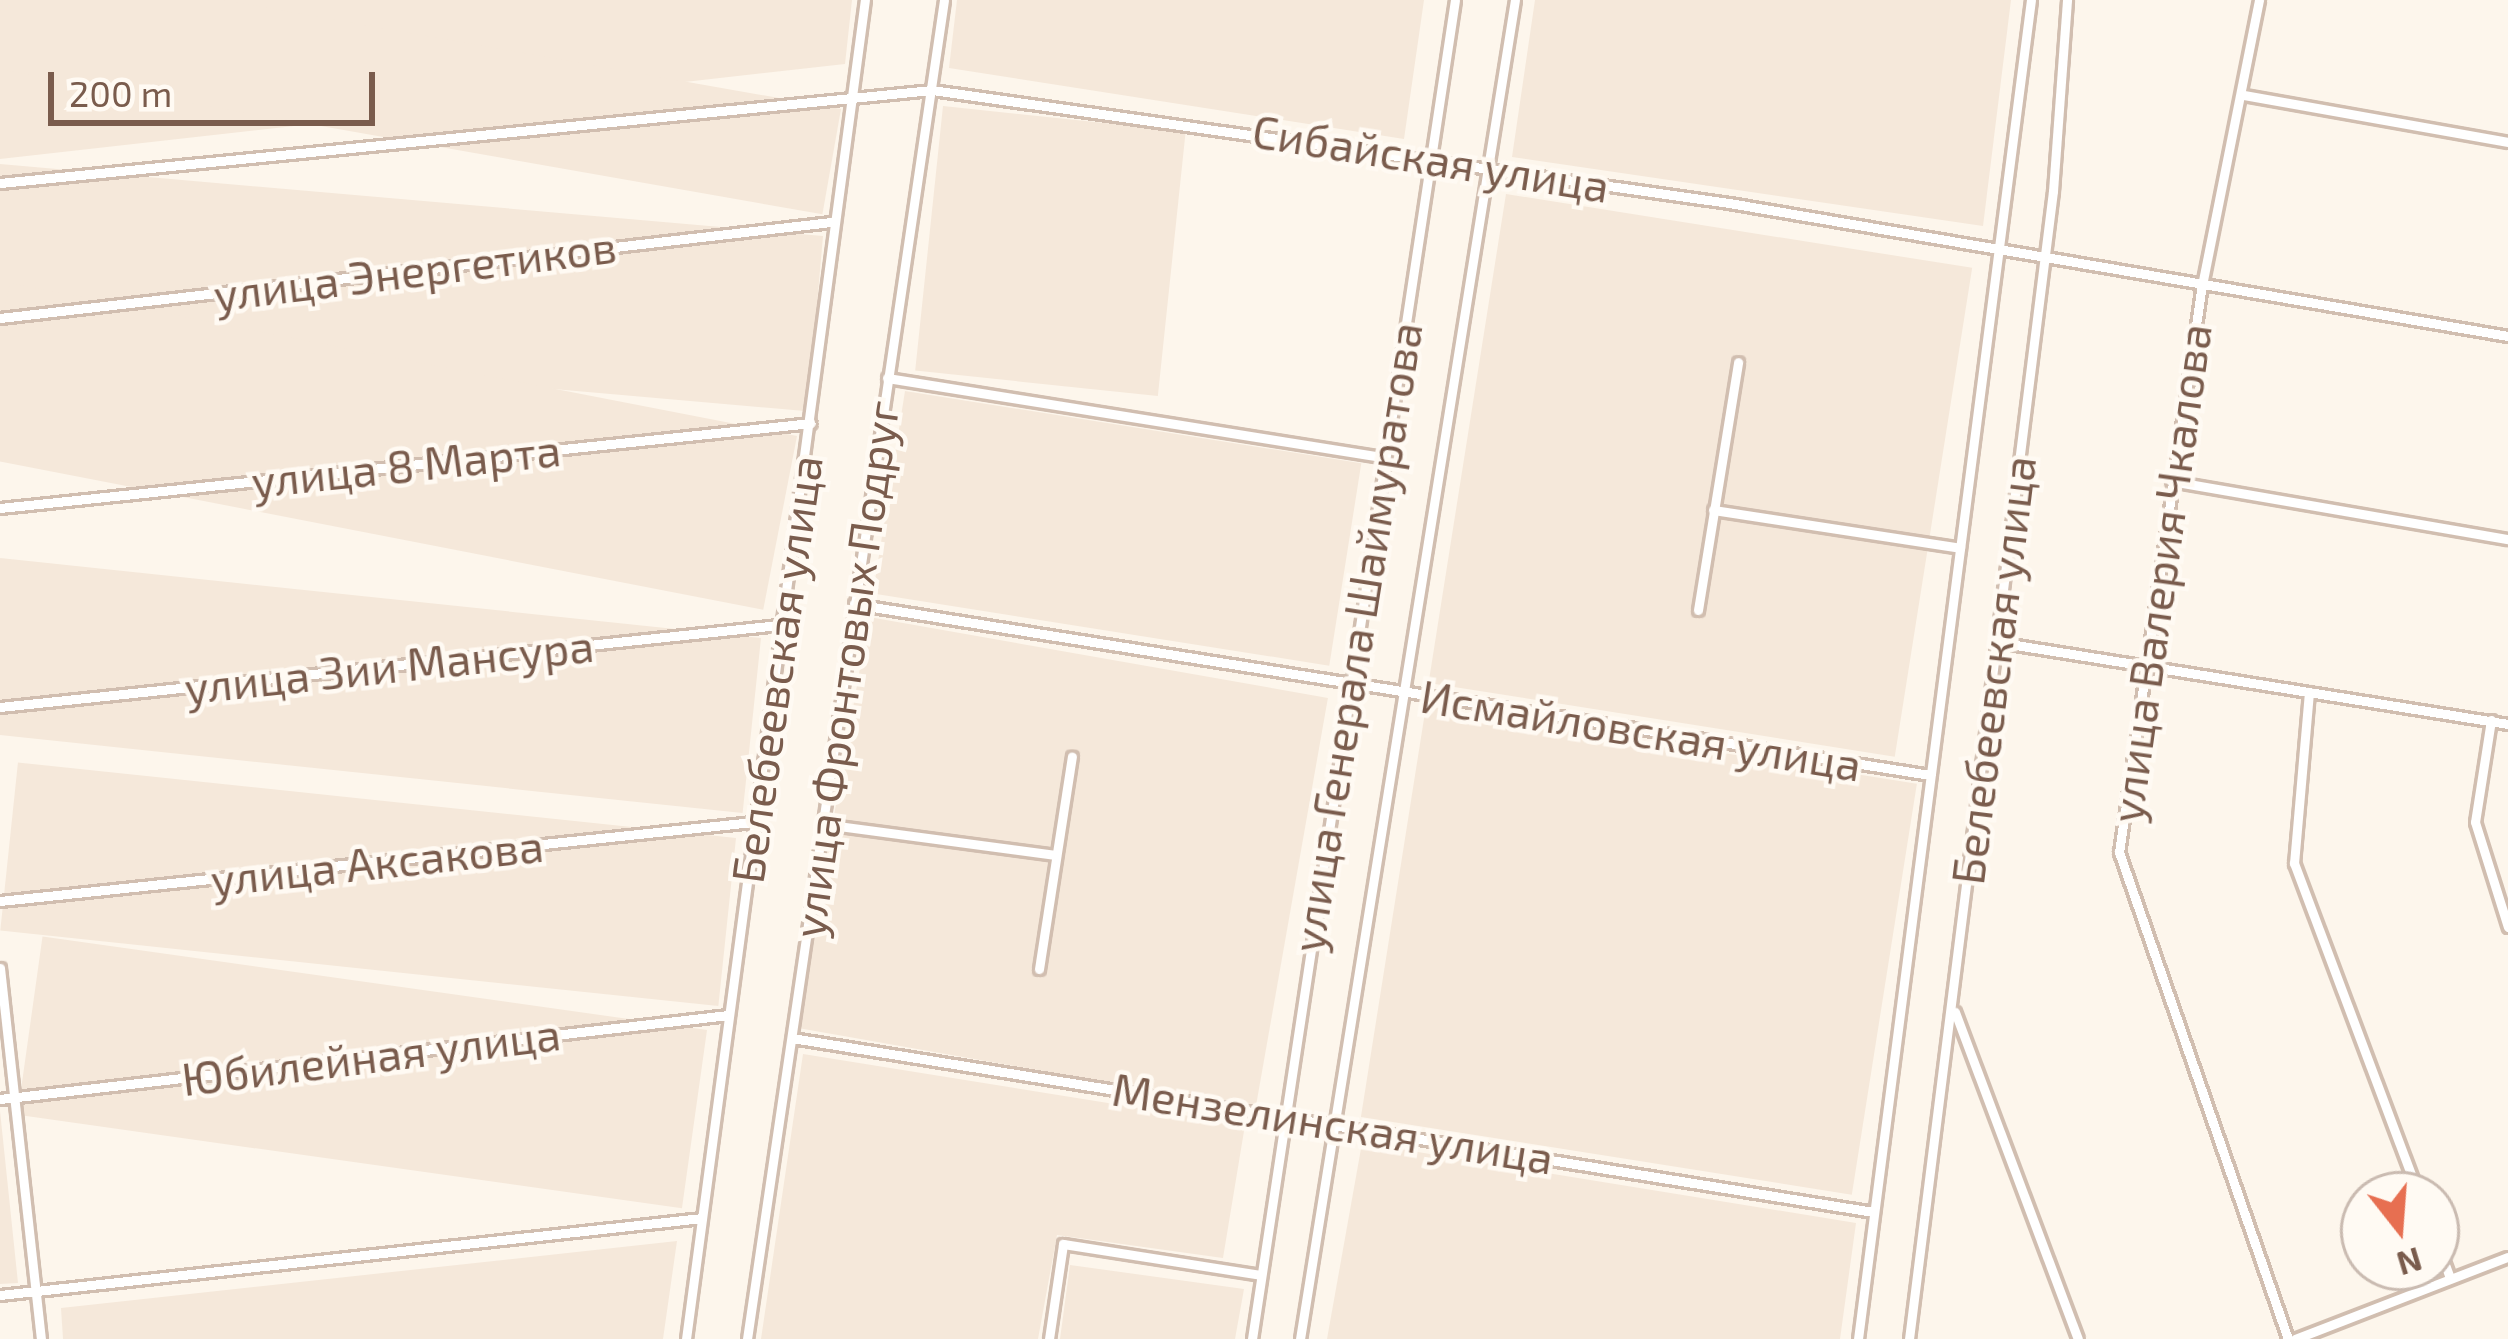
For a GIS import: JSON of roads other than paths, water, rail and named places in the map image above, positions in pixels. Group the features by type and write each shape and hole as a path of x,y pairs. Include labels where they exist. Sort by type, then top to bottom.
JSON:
{"street":[{"name":"Белебеевская улица","path":"686,1339 779,625 811,422 831,222 866,0"},
{"name":"улица Фронтовых Подруг","path":"747,1339 944,0"},
{"name":"улица Генерала Шаймуратова","path":"1252,1339 1346,684 1456,0"},
{"path":"1300,1339 1514,0"},
{"name":"Белебеевская улица","path":"1858,1339 1960,548 2006,250 2031,0"},
{"name":"Белебеевская улица","path":"1909,1339 1997,643 2067,0"},
{"name":"улица Валерия Чкалова","path":"2259,0 2244,95 2202,284 2119,852 2291,1339"},
{"name":"Сибайская улица","path":"0,183 854,94 932,90 1486,167 2508,336"},
{"path":"2244,95 2508,142"},
{"name":"улица Энергетиков","path":"0,318 831,222"},
{"path":"1698,610 1738,362"},
{"path":"886,378 1382,457"},
{"name":"улица 8 Марта","path":"0,508 811,422"},
{"path":"2171,481 2508,539"},
{"path":"1713,510 1960,548"},
{"name":"Исмайловская улица","path":"854,604 1930,775"},
{"name":"улица Зии Мансура","path":"0,707 779,625"},
{"path":"1997,643 2148,671 2508,724"},
{"path":"2308,692 2294,863 2410,1171"},
{"path":"2491,720 2475,822 2508,927"},
{"path":"1039,969 1072,757"},
{"name":"улица Аксакова","path":"0,901 753,822"},
{"path":"823,824 1055,854"},
{"path":"0,968 40,1339"},
{"path":"1954,1007 2078,1339"},
{"name":"Юбилейная улица","path":"0,1099 728,1015"},
{"name":"Мензелинская улица","path":"792,1038 1874,1212"},
{"path":"0,1295 702,1218"},
{"path":"1049,1339 1063,1244 1261,1276"},
{"path":"2460,1274 2508,1257"},
{"path":"2291,1339 2416,1291"}]}
